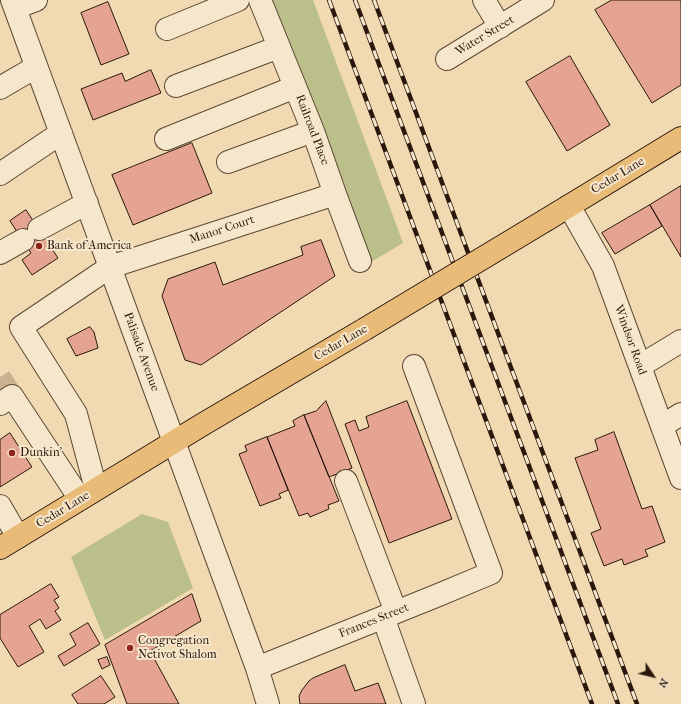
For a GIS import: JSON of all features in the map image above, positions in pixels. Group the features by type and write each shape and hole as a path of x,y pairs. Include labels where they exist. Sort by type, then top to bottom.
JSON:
{"main road":[{"name":"Cedar Lane","path":"5,544 681,138"}],"street":[{"path":"13,4 36,0"},
{"path":"167,29 238,0"},
{"name":"Railroad Place","path":"260,0 313,131 360,261"},
{"path":"484,0 500,26"},
{"name":"Water Street","path":"447,59 543,0"},
{"name":"Palisade Avenue","path":"13,4 257,668 268,704"},
{"path":"176,86 279,47"},
{"path":"0,88 36,67"},
{"path":"166,139 295,87"},
{"path":"228,162 313,131"},
{"path":"0,174 61,133"},
{"name":"Manor Court","path":"88,494 76,414 21,327 110,267 335,194"},
{"path":"0,254 31,234 87,203"},
{"name":"Windsor Road","path":"569,206 603,266 681,478"},
{"path":"640,366 681,341"},
{"name":"Frances Street","path":"257,668 491,573 414,366"},
{"path":"0,404 12,396 88,494"},
{"path":"662,426 681,414"},
{"path":"346,481 389,614 414,704"},
{"path":"0,506 5,544"}],"green space":[{"path":"266,0 313,0 403,243 364,266"},
{"path":"142,514 168,522 193,588 105,640 71,557"}],"building":[{"path":"612,0 681,0 681,85 652,103 595,10"},
{"path":"108,2 129,54 101,65 81,13"},
{"path":"570,56 610,125 567,151 526,82"},
{"path":"151,70 161,93 93,120 81,89 122,73 125,81"},
{"path":"192,143 212,193 133,225 112,175"},
{"path":"681,186 681,257 650,205"},
{"path":"650,205 662,226 615,254 602,233"},
{"name":"Bank of America","path":"26,210 58,258 32,275 22,260 31,253 10,221"},
{"path":"321,240 335,276 201,365 185,360 162,296 168,279 215,262 223,285 303,255 301,247"},
{"path":"90,327 94,332 98,348 76,356 67,339"},
{"path":"326,401 352,468 329,477 304,415 316,411"},
{"path":"407,401 452,519 389,543 345,424 355,420 359,431 369,427 366,417"},
{"path":"304,415 339,501 328,505 329,509 310,517 308,513 299,516 267,437 295,426 293,421"},
{"path":"614,432 642,509 652,506 665,542 645,550 648,556 624,565 622,559 604,566 591,533 601,529 575,458 598,450 595,440"},
{"name":"Dunkin'","path":"10,433 32,467 0,487 0,440"},
{"path":"267,437 288,490 279,494 281,498 260,506 239,454 247,451 245,446"},
{"path":"51,584 59,597 54,600 59,608 55,611 61,620 46,629 40,619 29,626 44,652 18,667 0,638 0,615"},
{"name":"Congregation Netivot Shalom","path":"192,594 201,621 150,651 179,704 127,704 105,645"},
{"path":"88,623 100,644 64,666 58,656 76,645 70,634"},
{"path":"107,657 110,665 102,669 98,660"},
{"path":"345,665 355,691 378,683 386,704 300,704 299,696 309,681"},
{"path":"101,676 115,697 104,704 78,704 72,695"}],"tunnel":[{"path":"0,377 12,396"}],"railway":[{"path":"329,0 592,704"},
{"path":"355,0 618,704"},
{"path":"374,0 637,704"}],"place":[{"name":"Bank of America","path":"39,246"},
{"name":"Dunkin'","path":"12,453"},
{"name":"Congregation Netivot Shalom","path":"130,648"}]}
